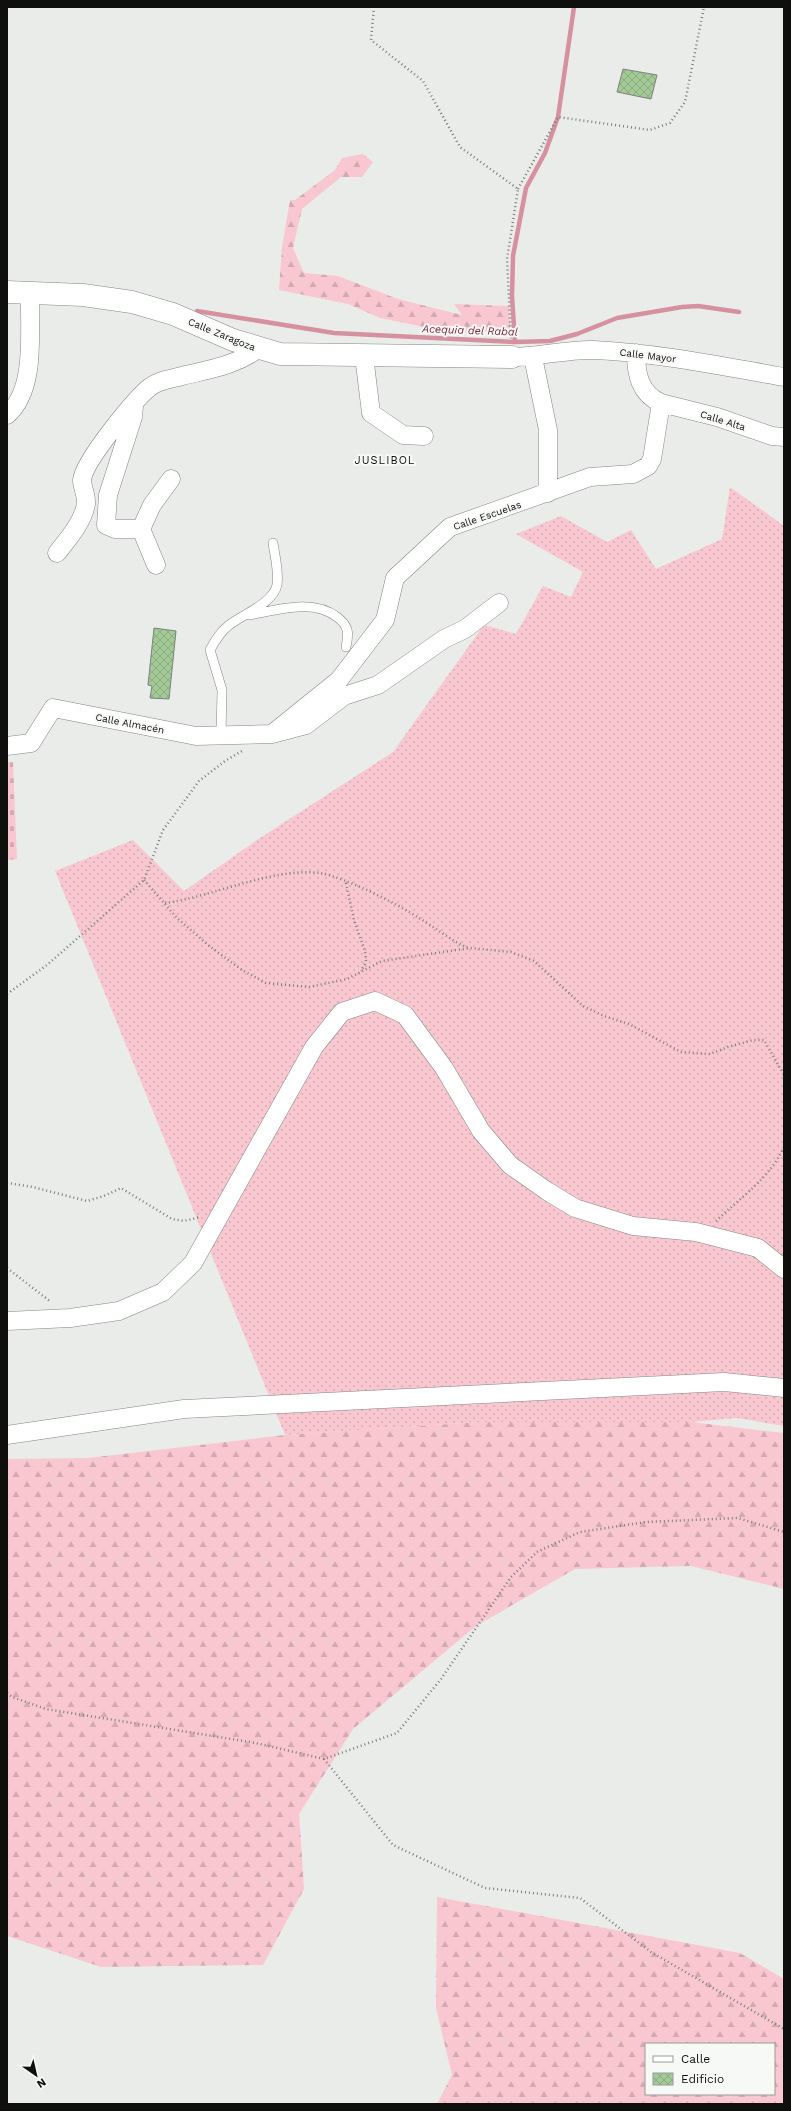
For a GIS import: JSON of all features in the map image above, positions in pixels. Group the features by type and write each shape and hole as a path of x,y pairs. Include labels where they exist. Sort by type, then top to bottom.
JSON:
{"street":[{"name":"Calle Zaragoza","path":"7,292 83,295 132,302 173,314 258,349 280,354 297,356 512,357"},
{"path":"7,415 16,407 28,376 30,294"},
{"path":"57,553 84,512 86,495 82,480 87,470 111,431 134,404 156,383 237,362 258,349"},
{"name":"Calle Mayor","path":"512,357 533,357 592,350 636,353 784,377"},
{"path":"636,353 636,370 639,381 647,394 661,403"},
{"path":"364,356 371,413 404,435 424,436"},
{"path":"533,357 548,430 548,493"},
{"name":"Calle Alta","path":"661,403 717,417 772,436 784,437"},
{"name":"Calle Escuelas","path":"272,734 339,680 385,620 395,578 450,526 548,493 590,477 633,474 648,466 652,459 661,403"},
{"path":"134,404 133,417 108,495 106,525 115,529 141,529"},
{"path":"156,565 141,529 152,505 170,479"},
{"name":"Calle Almacén","path":"7,746 31,743 53,708 196,736 272,734 306,725 344,696 378,685 444,639 466,629 500,603"},
{"path":"7,1321 70,1318 119,1311 163,1292 193,1263 314,1047 342,1012 375,1001 405,1015 444,1068 481,1131 510,1165 575,1208 633,1226 705,1235 758,1248 784,1269"},
{"path":"7,1435 184,1409 724,1382 784,1388"}],"lane":[{"path":"222,735 222,690 210,650 217,638 228,625 244,616 271,596 277,587 277,568 273,543"},
{"path":"244,616 287,608 313,607 332,613 345,623 348,630 346,647"}],"path":[{"path":"374,7 370,40 423,81 460,147 518,189"},
{"path":"510,335 507,259 518,189 558,118 650,130 670,123 685,102 704,7"},
{"path":"7,994 47,965 144,880 163,830 199,780 225,761 245,750"},
{"path":"165,903 186,900 237,884 278,876 320,873 346,882 406,910 459,944 470,948"},
{"path":"144,880 177,918 208,945 242,970 266,982 309,987 337,982 382,961 470,948 511,952 534,961 583,1006 604,1016 629,1024 681,1052 710,1054 753,1040 764,1040 784,1075"},
{"path":"346,882 354,920 365,950 366,962 361,971"},
{"path":"705,1235 714,1222 764,1178 778,1161 784,1147"},
{"path":"7,1183 33,1187 87,1201 104,1196 121,1188 172,1219 184,1221 223,1210"},
{"path":"7,1268 61,1308 70,1318"},
{"path":"7,1693 12,1697 46,1710 256,1743 324,1759 397,1733 441,1679 511,1577 537,1552 580,1532 646,1522 738,1518 784,1532"},
{"path":"324,1759 393,1845 485,1888 580,1898 651,1952 784,2029"}],"green space":[{"path":"363,154 373,162 362,177 341,177 302,209 293,248 304,273 338,276 398,299 462,315 454,304 509,306 510,330 454,333 380,318 348,304 279,290 282,247 290,200 295,200 335,170 342,158"},
{"path":"730,487 784,526 784,1426 737,1418 691,1422 479,1422 285,1435 55,871 133,840 184,891 257,840 393,752 484,625 516,634 543,586 571,597 583,572 516,534 561,516 607,542 631,530 656,569 722,539"},
{"path":"7,762 13,762 17,859 7,860"},
{"path":"479,1422 691,1422 784,1433 784,1589 691,1566 575,1569 476,1626 353,1729 299,1814 304,1889 263,1965 101,1967 7,1936 7,1459 88,1458 285,1435"},
{"path":"437,1897 740,1953 784,1979 784,2104 437,2104 452,2075 436,2008"}],"building":[{"path":"623,69 657,75 651,99 617,92"},
{"path":"154,628 176,631 169,699 150,698 152,686 148,685"}],"waterway":[{"path":"515,342 512,296 513,256 526,188 545,153 558,117 574,7"},
{"name":"Acequia del Rabal","path":"197,311 334,333 515,342 550,341 577,334 617,318 682,307 698,306 739,312"}],"district":[{"name":"JUSLIBOL","path":"385,460"}]}
